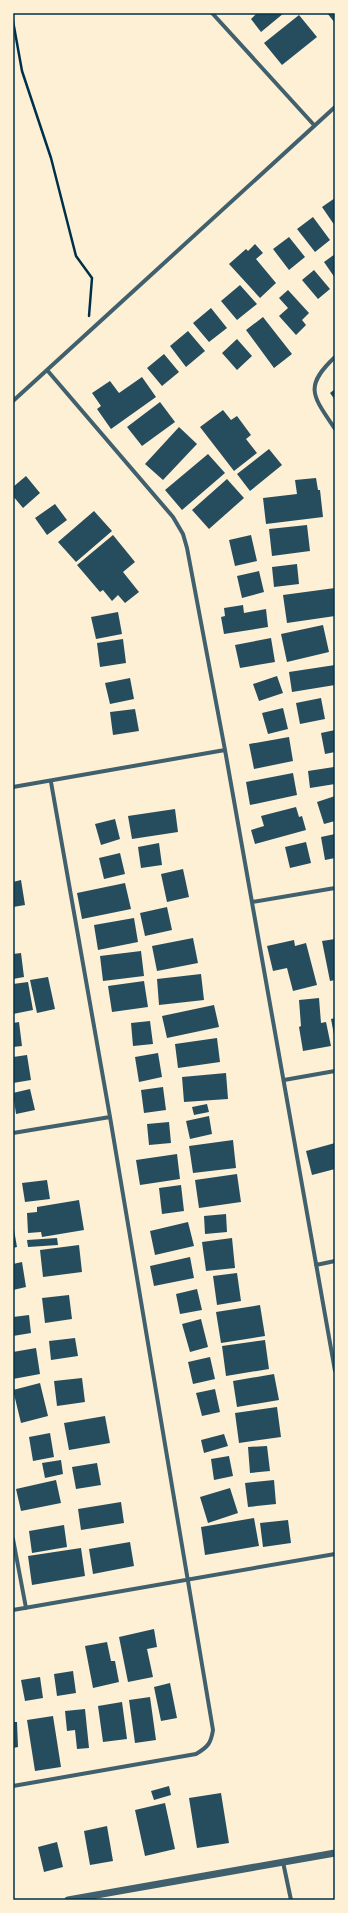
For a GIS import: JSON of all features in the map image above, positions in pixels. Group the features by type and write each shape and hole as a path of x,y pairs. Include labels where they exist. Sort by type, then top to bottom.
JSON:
{"street":[{"path":"212,13 314,126"},
{"path":"13,401 335,106"},
{"path":"335,357 320,371 315,380 314,390 319,404 335,429"},
{"path":"47,370 173,517 183,534 187,548 225,750 335,1370"},
{"path":"13,787 51,782 225,750"},
{"path":"13,1786 196,1754 206,1748 211,1741 213,1730 189,1579 51,782"},
{"path":"252,902 335,888"},
{"path":"284,1080 335,1071"},
{"path":"13,1133 110,1117"},
{"path":"316,1265 335,1261"},
{"path":"13,1538 26,1608"},
{"path":"13,1610 335,1554"},
{"path":"68,1900 335,1853"},
{"path":"283,1862 291,1900"}],"path":[{"path":"13,21 22,71 51,158 76,256 92,278 88,333"}],"building":[{"path":"257,13 284,13 261,32 251,19"},
{"path":"327,13 335,13 335,23"},
{"path":"299,15 317,37 282,65 264,43"},
{"path":"335,198 335,226 322,207"},
{"path":"313,217 330,240 315,252 297,229"},
{"path":"289,237 305,257 289,270 273,249"},
{"path":"255,244 263,253 256,259 276,283 260,298 229,264 246,249 248,251"},
{"path":"335,254 335,278 324,262"},
{"path":"314,270 330,289 318,299 302,280"},
{"path":"240,285 257,304 237,320 221,301"},
{"path":"288,290 309,313 302,320 306,325 296,335 279,316 288,308 279,298"},
{"path":"211,308 227,328 209,342 193,323"},
{"path":"263,317 292,354 274,368 246,330"},
{"path":"188,331 205,351 186,367 170,346"},
{"path":"237,339 252,356 237,370 222,353"},
{"path":"164,354 179,372 162,386 147,368"},
{"path":"142,377 156,397 111,429 97,409 101,406 92,393 110,381 119,393"},
{"path":"335,389 335,400 330,393"},
{"path":"160,402 175,422 142,446 127,427"},
{"path":"223,410 231,420 237,416 251,435 246,439 257,453 234,471 200,427"},
{"path":"179,427 197,444 163,480 145,464"},
{"path":"269,449 282,465 250,491 237,474"},
{"path":"208,454 225,473 182,510 165,490"},
{"path":"26,476 40,493 23,508 13,496 13,487"},
{"path":"316,478 318,490 320,490 323,517 266,524 263,498 297,494 295,480"},
{"path":"227,479 244,498 209,529 192,510"},
{"path":"55,504 67,520 47,535 35,518"},
{"path":"94,511 112,531 76,562 58,542"},
{"path":"307,525 310,551 272,556 269,529"},
{"path":"113,535 135,562 123,572 139,592 125,603 118,595 112,601 103,590 100,592 77,565"},
{"path":"251,535 257,561 235,566 229,540"},
{"path":"297,564 299,584 274,587 272,567"},
{"path":"259,571 264,592 242,598 237,576"},
{"path":"335,588 335,616 287,623 283,595"},
{"path":"243,605 244,613 266,609 268,627 224,634 221,617 225,616 224,608"},
{"path":"118,612 122,634 96,639 91,617"},
{"path":"323,625 329,652 287,662 281,634"},
{"path":"271,638 275,662 240,668 235,645"},
{"path":"123,639 126,663 100,667 97,643"},
{"path":"335,665 335,685 292,692 289,672"},
{"path":"277,676 283,693 259,701 253,684"},
{"path":"130,678 134,699 110,704 105,683"},
{"path":"321,698 325,719 300,724 296,703"},
{"path":"283,708 288,729 268,734 262,713"},
{"path":"135,709 139,731 113,735 110,712"},
{"path":"335,730 335,752 325,754 321,733"},
{"path":"289,737 293,761 254,769 249,744"},
{"path":"334,767 335,784 310,788 308,771"},
{"path":"293,773 297,795 250,805 246,782"},
{"path":"335,796 335,821 324,824 317,802"},
{"path":"296,807 299,817 302,816 306,830 255,844 251,830 264,826 261,816"},
{"path":"175,809 178,832 132,839 128,816"},
{"path":"115,819 120,839 101,845 95,824"},
{"path":"335,834 335,858 325,860 321,837"},
{"path":"306,842 311,863 290,868 285,847"},
{"path":"159,843 162,865 141,868 138,847"},
{"path":"120,853 125,874 104,879 99,858"},
{"path":"183,869 189,897 167,902 161,874"},
{"path":"21,880 25,905 13,907 13,882"},
{"path":"125,883 131,909 82,919 77,893"},
{"path":"167,907 172,930 145,936 140,913"},
{"path":"134,918 138,942 98,950 94,925"},
{"path":"193,938 198,963 157,971 152,946"},
{"path":"335,939 335,980 330,981 322,941"},
{"path":"294,940 295,946 306,943 317,985 293,991 287,968 273,971 267,946"},
{"path":"141,951 144,976 103,981 100,956"},
{"path":"21,953 24,977 13,979 13,954"},
{"path":"201,974 204,1000 159,1005 157,979"},
{"path":"48,977 55,1009 37,1013 30,980"},
{"path":"144,981 148,1007 112,1012 108,986"},
{"path":"28,982 33,1010 13,1014 13,984"},
{"path":"319,998 321,1023 326,1022 331,1046 303,1051 299,1027 301,1026 299,1000"},
{"path":"214,1005 219,1027 167,1038 162,1016"},
{"path":"335,1018 335,1035 334,1035 331,1019"},
{"path":"150,1021 153,1044 133,1046 131,1023"},
{"path":"19,1022 22,1046 13,1047 13,1023"},
{"path":"217,1038 220,1062 178,1068 175,1044"},
{"path":"158,1053 162,1077 139,1082 135,1057"},
{"path":"27,1055 31,1080 13,1083 13,1057"},
{"path":"226,1073 228,1099 184,1102 182,1077"},
{"path":"163,1087 166,1110 144,1113 141,1090"},
{"path":"30,1089 35,1110 16,1114 13,1093"},
{"path":"207,1104 209,1112 194,1115 192,1107"},
{"path":"209,1116 212,1134 190,1139 186,1121"},
{"path":"169,1122 171,1143 149,1145 147,1124"},
{"path":"233,1140 236,1168 193,1173 189,1146"},
{"path":"335,1143 335,1169 312,1175 306,1151"},
{"path":"177,1154 180,1179 140,1185 136,1160"},
{"path":"237,1174 241,1202 199,1208 195,1180"},
{"path":"47,1180 50,1199 25,1202 22,1183"},
{"path":"181,1185 184,1211 162,1214 159,1188"},
{"path":"79,1200 84,1230 42,1237 41,1232 28,1233 27,1213 37,1212 37,1207"},
{"path":"226,1214 227,1232 205,1234 204,1216"},
{"path":"188,1222 194,1246 155,1255 150,1231"},
{"path":"13,1224 17,1247 13,1248"},
{"path":"57,1238 58,1245 28,1247 27,1240"},
{"path":"232,1238 235,1268 206,1271 202,1242"},
{"path":"79,1245 82,1272 43,1277 40,1250"},
{"path":"190,1257 194,1278 154,1286 150,1266"},
{"path":"22,1262 26,1287 13,1290 13,1264"},
{"path":"237,1273 241,1301 217,1305 213,1276"},
{"path":"197,1289 202,1310 180,1314 176,1294"},
{"path":"69,1295 72,1319 45,1323 42,1298"},
{"path":"260,1305 265,1336 221,1343 216,1312"},
{"path":"29,1315 31,1333 13,1336 13,1317"},
{"path":"201,1319 208,1347 190,1352 182,1324"},
{"path":"75,1338 78,1356 51,1360 49,1341"},
{"path":"265,1340 269,1369 226,1376 222,1346"},
{"path":"36,1348 40,1374 13,1379 13,1352"},
{"path":"210,1357 215,1379 193,1384 188,1362"},
{"path":"274,1374 279,1400 237,1407 233,1381"},
{"path":"82,1378 85,1402 57,1406 54,1381"},
{"path":"40,1383 48,1416 21,1423 13,1390"},
{"path":"215,1389 220,1412 202,1416 196,1393"},
{"path":"277,1407 281,1437 239,1443 235,1413"},
{"path":"105,1416 110,1443 69,1450 64,1423"},
{"path":"50,1433 54,1457 33,1461 29,1437"},
{"path":"224,1434 228,1446 204,1453 201,1440"},
{"path":"267,1446 270,1471 250,1473 248,1447"},
{"path":"229,1456 233,1476 214,1480 211,1459"},
{"path":"61,1460 63,1474 45,1478 42,1463"},
{"path":"97,1463 101,1485 76,1489 72,1467"},
{"path":"56,1480 61,1503 21,1511 16,1489"},
{"path":"274,1480 276,1504 248,1507 245,1483"},
{"path":"230,1488 238,1513 208,1523 200,1497"},
{"path":"121,1502 124,1523 81,1530 78,1509"},
{"path":"254,1518 259,1546 205,1555 201,1527"},
{"path":"288,1520 291,1543 263,1547 260,1523"},
{"path":"64,1525 67,1547 32,1553 29,1531"},
{"path":"130,1542 134,1566 93,1574 89,1549"},
{"path":"81,1548 85,1576 32,1585 28,1556"},
{"path":"154,1629 157,1647 147,1649 153,1677 128,1682 119,1637"},
{"path":"107,1642 111,1661 115,1661 119,1682 93,1688 85,1646"},
{"path":"73,1671 76,1693 57,1696 54,1674"},
{"path":"40,1677 43,1698 25,1701 21,1680"},
{"path":"170,1683 177,1718 161,1721 154,1687"},
{"path":"150,1697 156,1740 135,1743 129,1700"},
{"path":"122,1702 127,1739 103,1742 98,1706"},
{"path":"85,1709 89,1748 77,1749 75,1730 67,1731 65,1711"},
{"path":"53,1716 61,1767 35,1771 27,1720"},
{"path":"13,1722 17,1722 18,1747 13,1748"},
{"path":"169,1786 171,1795 154,1800 151,1791"},
{"path":"221,1793 229,1843 197,1848 189,1798"},
{"path":"165,1803 175,1849 145,1856 135,1810"},
{"path":"107,1826 113,1861 90,1865 84,1831"},
{"path":"57,1842 63,1867 44,1872 38,1847"}]}
